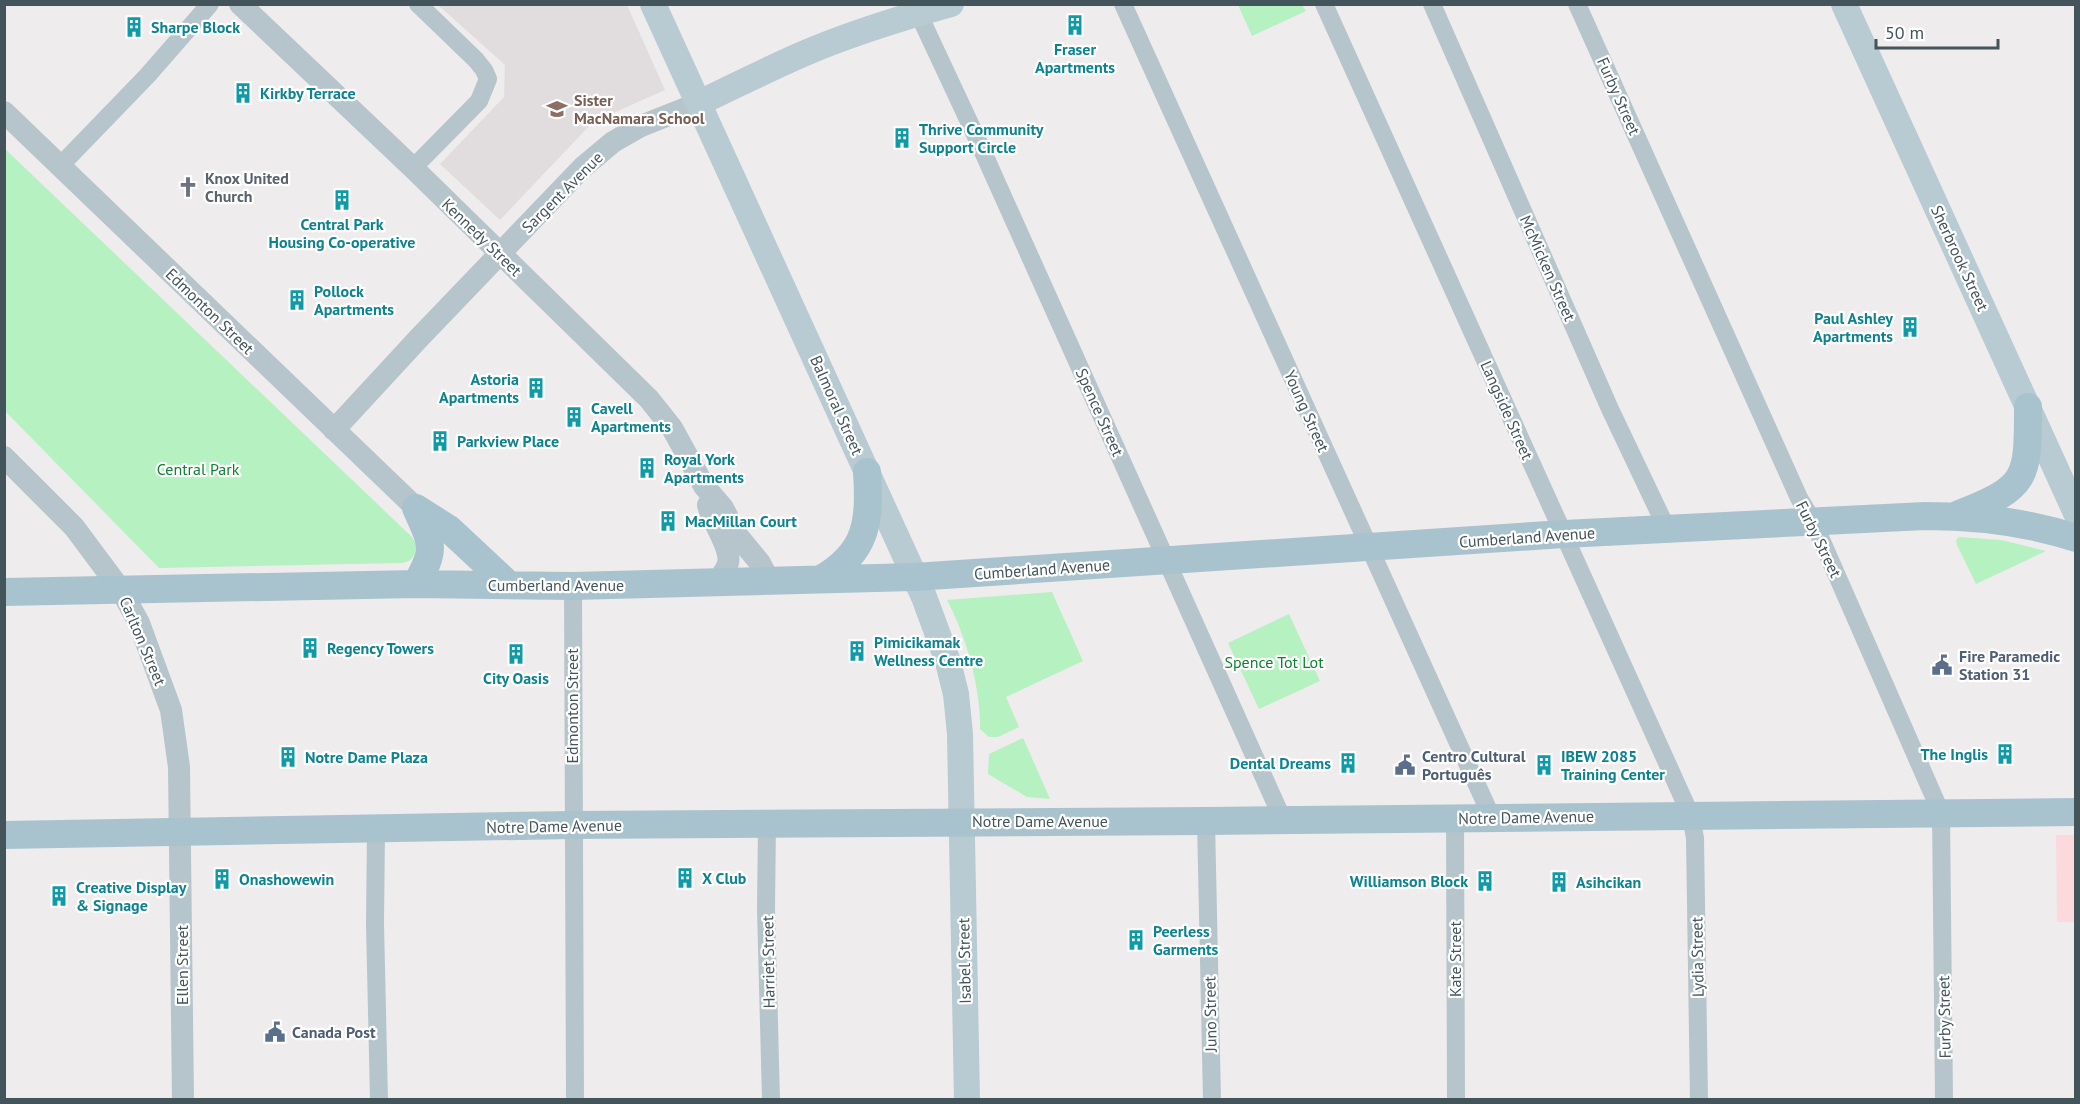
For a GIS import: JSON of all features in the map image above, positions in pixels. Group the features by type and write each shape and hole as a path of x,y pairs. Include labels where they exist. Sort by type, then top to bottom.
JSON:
{"main road":[{"name":"Balmoral Street","path":"653,4 937,628 952,676 960,734 962,822"},
{"name":"Sargent Avenue","path":"699,103 804,54 916,9 951,4"},
{"name":"Sherbrook Street","path":"1844,4 2076,513"},
{"path":"1955,516 1992,501 2015,485 2023,472 2028,452 2028,407"},
{"path":"821,579 843,563 860,541 867,521 869,505 867,472"},
{"path":"416,508 429,535 431,547 427,566 416,584"},
{"path":"416,508 449,529 509,585"},
{"name":"Cumberland Avenue","path":"4,592 416,584 573,586 914,577 1564,534 1955,516 2019,524 2076,538"},
{"name":"Notre Dame Avenue","path":"4,835 572,825 2076,812"},
{"name":"Isabel Street","path":"962,822 967,1100"}],"street":[{"path":"60,166 147,76 210,4"},
{"name":"Kennedy Street","path":"240,4 649,399 679,438 704,486 723,508 737,535 760,563 770,582"},
{"path":"412,168 479,101 488,79 476,60 418,4"},
{"name":"Young Street","path":"1123,4 1492,818"},
{"name":"Langside Street","path":"1324,4 1691,816"},
{"name":"McMicken Street","path":"1432,4 1610,409 1667,529"},
{"name":"Furby Street","path":"1577,4 1799,498 1813,521 1941,813 1944,1100"},
{"name":"Spence Street","path":"916,9 1283,820"},
{"name":"Sargent Avenue","path":"334,430 582,168 613,142 641,126 699,103"},
{"name":"Edmonton Street","path":"4,112 416,508"},
{"name":"Carlton Street","path":"4,457 74,526 121,590 139,623 171,710 179,767 180,831"},
{"name":"Kennedy Street","path":"704,486 709,513 728,554 728,563 717,583"},
{"name":"Edmonton Street","path":"573,586 572,825 575,1100"},
{"name":"Lydia Street","path":"1691,816 1695,838 1699,1100"},
{"name":"Kate Street","path":"1455,818 1456,1100"},
{"name":"Juno Street","path":"1206,821 1212,1100"},
{"name":"Harriet Street","path":"767,824 766,909 771,1100"},
{"path":"376,829 375,924 379,1100"},
{"name":"Ellen Street","path":"180,831 183,1100"}],"shaded area":[{"name":"Sister MacNamara School","path":"438,5 627,5 665,90 593,122 500,220 440,164 504,97 505,65"},
{"path":"2056,835 2075,835 2075,922 2057,922"}],"green space":[{"path":"1238,5 1302,5 1306,11 1252,36"},
{"name":"Central Park","path":"4,148 412,537 417,546 411,559 402,563 159,568 5,411"},
{"path":"1959,537 2001,540 2046,551 1976,584 1957,545 1956,540"},
{"path":"1052,592 1083,661 1006,697 1019,727 998,737 989,737 980,729 978,697 971,663 947,600"},
{"name":"Spence Tot Lot","path":"1289,614 1320,681 1259,709 1228,643"},
{"path":"1023,738 1050,799 1027,797 988,774 989,754"}],"place":[{"name":"Fraser Apartments","path":"1075,25"},
{"name":"Sharpe Block","path":"134,27"},
{"name":"Kirkby Terrace","path":"243,93"},
{"name":"Sister MacNamara School","path":"557,109"},
{"name":"Thrive Community Support Circle","path":"902,138"},
{"name":"Knox United Church","path":"188,187"},
{"name":"Central Park Housing Co-operative","path":"342,200"},
{"name":"Pollock Apartments","path":"297,300"},
{"name":"Paul Ashley Apartments","path":"1910,327"},
{"name":"Astoria Apartments","path":"536,388"},
{"name":"Cavell Apartments","path":"574,417"},
{"name":"Parkview Place","path":"440,441"},
{"name":"Royal York Apartments","path":"647,468"},
{"name":"MacMillan Court","path":"668,521"},
{"name":"Regency Towers","path":"310,648"},
{"name":"Pimicikamak Wellness Centre","path":"857,651"},
{"name":"City Oasis","path":"516,654"},
{"name":"Fire Paramedic Station 31","path":"1942,665"},
{"name":"The Inglis","path":"2005,754"},
{"name":"Notre Dame Plaza","path":"288,757"},
{"name":"Dental Dreams","path":"1348,763"},
{"name":"Centro Cultural Português","path":"1405,765"},
{"name":"IBEW 2085 Training Center","path":"1544,765"},
{"name":"X Club","path":"685,878"},
{"name":"Onashowewin","path":"222,879"},
{"name":"Williamson Block","path":"1485,881"},
{"name":"Asihcikan","path":"1559,882"},
{"name":"Creative Display & Signage","path":"59,896"},
{"name":"Peerless Garments","path":"1136,940"},
{"name":"Canada Post","path":"275,1032"}]}
